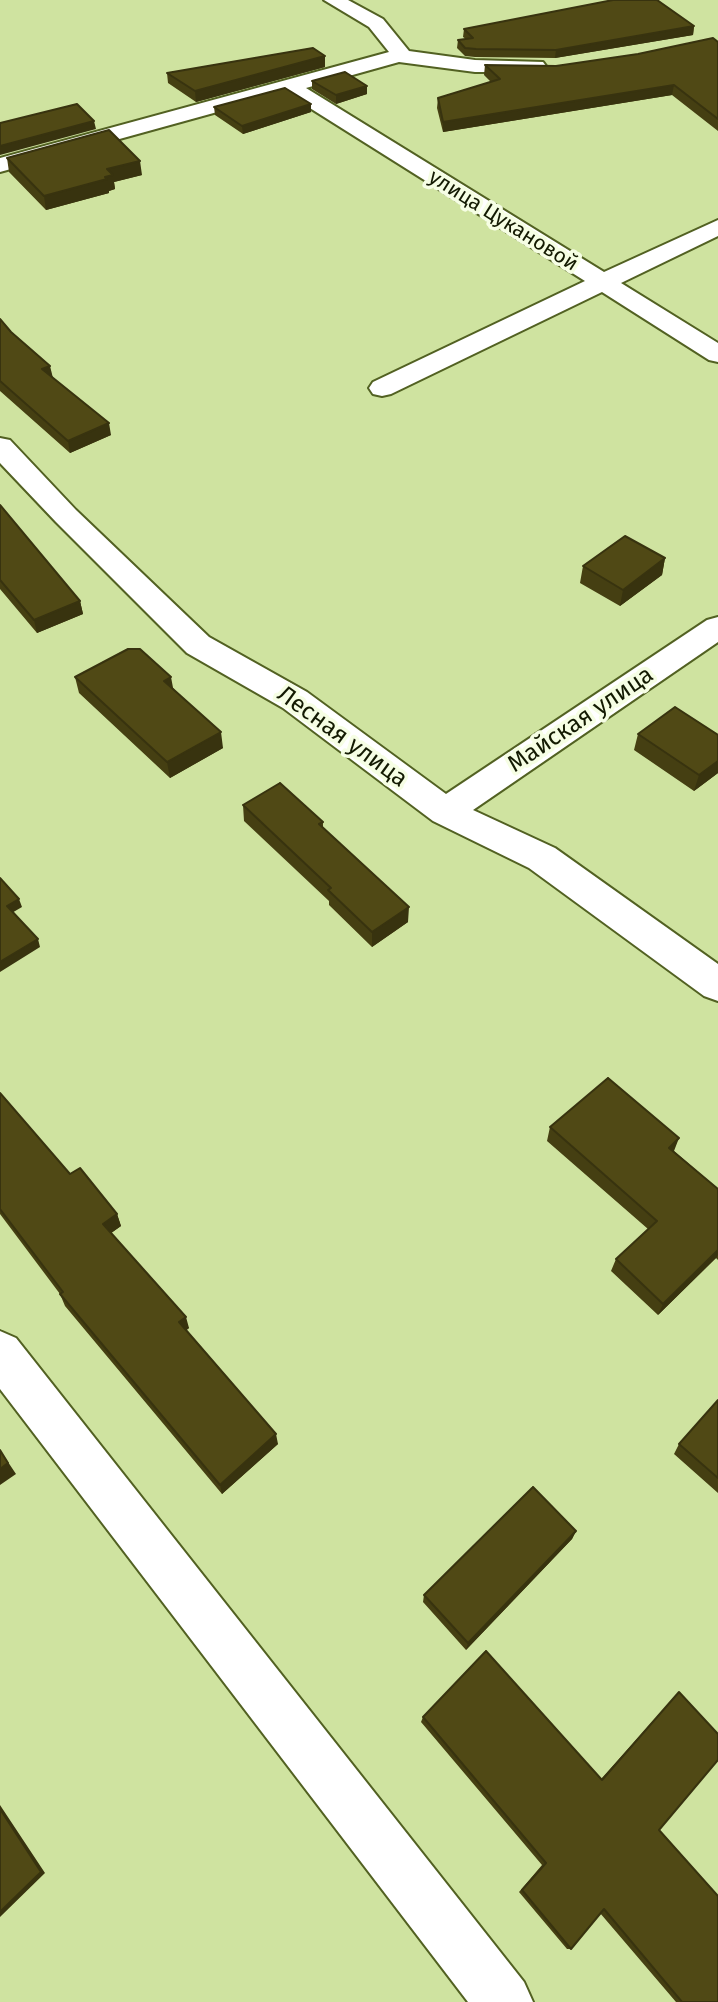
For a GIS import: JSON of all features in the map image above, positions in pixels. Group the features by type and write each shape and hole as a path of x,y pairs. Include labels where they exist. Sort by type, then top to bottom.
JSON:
{"street":[{"path":"334,0 376,23 399,50 399,56"},
{"path":"0,165 399,56 475,66 555,67"},
{"name":"улица Цукановой","path":"290,87 718,354"},
{"path":"382,388 718,227"},
{"name":"Лесная улица","path":"0,446 66,516 198,645 295,700 445,812 542,858 718,985"},
{"name":"Майская улица","path":"445,812 718,627"},
{"path":"0,1353 504,2002"}],"building":[{"path":"613,0 657,0 694,26 556,50 465,48 458,40 473,38 464,29"},
{"path":"713,38 718,42 718,119 674,85 443,122 438,98 500,79 485,65 556,66 638,54"},
{"path":"313,48 325,56 195,91 167,73"},
{"path":"345,72 367,86 336,95 312,81"},
{"path":"285,88 311,104 242,126 214,107"},
{"path":"77,104 94,121 0,146 0,123"},
{"path":"109,130 140,161 107,169 113,175 105,177 107,179 44,196 7,158"},
{"path":"0,319 50,366 42,369 109,423 68,441 0,381"},
{"path":"0,505 80,601 34,620 0,580"},
{"path":"625,536 665,558 623,590 583,566"},
{"path":"128,649 140,649 171,677 164,681 221,732 167,762 75,677"},
{"path":"675,707 718,735 718,761 699,775 638,734"},
{"path":"280,783 323,822 319,824 409,907 372,932 328,890 331,888 243,805"},
{"path":"0,878 19,899 7,906 38,939 0,962"},
{"path":"608,1078 679,1138 669,1148 718,1189 718,1250 663,1304 616,1259 657,1221 550,1127"},
{"path":"0,1093 70,1174 80,1168 117,1214 103,1224 186,1317 179,1322 276,1434 220,1485 60,1294 63,1292 0,1209"},
{"path":"718,1400 718,1478 679,1444"},
{"path":"0,1450 8,1463 0,1469"},
{"path":"533,1487 576,1531 468,1643 424,1595"},
{"path":"486,1651 602,1780 679,1692 718,1734 718,1760 659,1830 718,1896 718,2002 682,2002 604,1909 571,1949 522,1890 546,1863 423,1717"},
{"path":"0,1809 41,1872 0,1912"}]}
